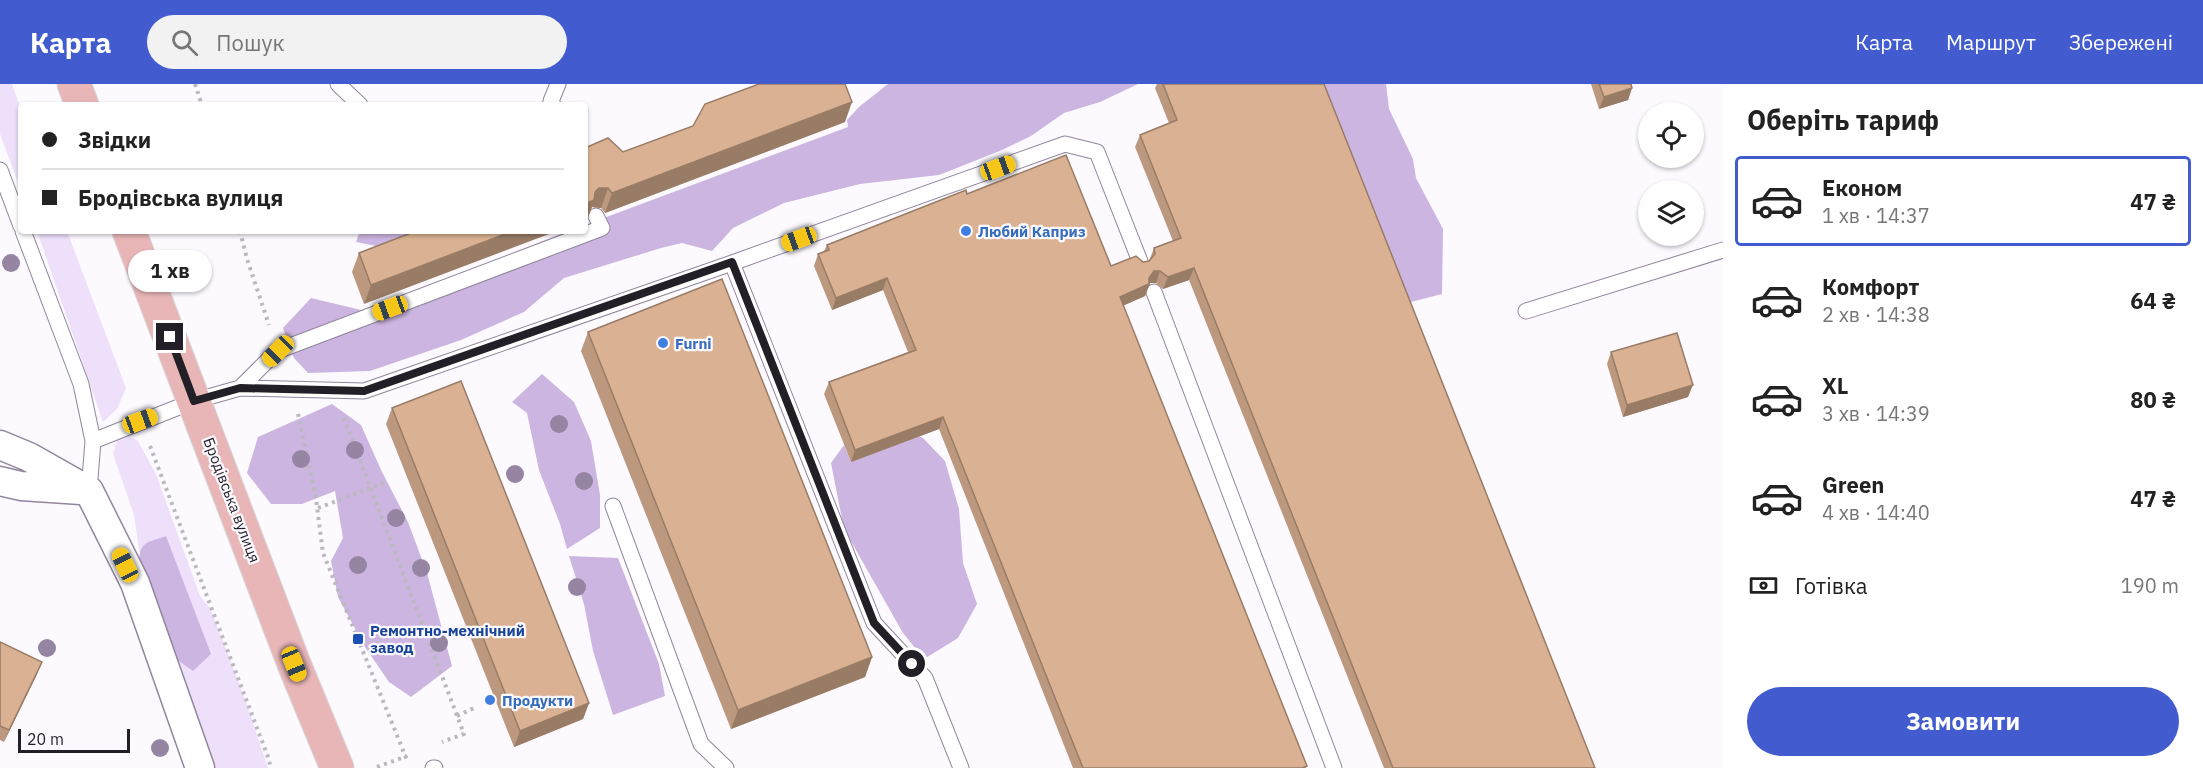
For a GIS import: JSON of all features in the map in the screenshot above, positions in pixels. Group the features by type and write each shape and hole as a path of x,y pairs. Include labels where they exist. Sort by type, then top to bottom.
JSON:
{"main road":[{"path":"74,84 81,102"},
{"name":"Бродівська вулиця","path":"130,234 294,664 337,768"}],"street":[{"path":"0,445 29,457 89,491 135,583 200,768"},
{"path":"0,481 21,486 89,491"}],"lane":[{"path":"338,84 357,102"},
{"path":"548,102 558,84"},
{"path":"93,441 194,401 240,388 364,391 1065,144 1097,152 1142,264"},
{"path":"0,170 18,218"},
{"path":"588,233 602,228 596,216"},
{"path":"24,234 81,384 93,441 89,491"},
{"path":"240,388 278,351 586,234"},
{"path":"1526,311 1723,250"},
{"path":"732,262 874,623 925,678 961,768"},
{"path":"1154,292 1334,768"},
{"path":"613,506 701,744 726,768"}],"path":[{"path":"195,84 201,102"},
{"path":"241,234 278,351"},
{"path":"293,390 318,508 323,553 410,768"},
{"path":"332,390 464,734 437,744"},
{"path":"140,421 271,768"},
{"path":"318,508 386,482"},
{"path":"457,716 474,708"},
{"path":"376,767 416,752"}],"shaded area":[{"path":"0,84 12,84 18,102 18,182 0,134"},
{"path":"888,84 1138,84 1100,102 1064,113 1031,136 939,175 860,184 784,203 733,228 712,251 682,243 564,278 524,312 461,340 370,371 308,373 294,358 283,328 311,298 361,310 422,289 560,234 588,234 588,224 848,127 847,120 859,107"},
{"path":"1314,84 1386,84 1389,109 1413,159 1416,178 1443,229 1442,294 1403,304"},
{"path":"38,234 68,234 126,388 117,409 103,422"},
{"path":"359,234 434,234 396,250 356,242"},
{"path":"542,374 574,402 591,441 600,495 600,528 567,549 539,470 527,413 512,402"},
{"path":"332,404 361,425 408,522 427,573 452,666 411,697 389,682 365,647 338,597 331,561 343,538 335,491 302,504 271,504 247,473 258,437"},
{"path":"899,427 923,438 945,461 959,509 963,563 977,604 958,638 924,659 903,633 844,529 831,463 844,445 851,462"},
{"path":"128,435 138,441 156,474 200,596 210,608 245,699 268,768 216,768 148,583 139,549 134,515 113,454 117,440"},
{"path":"166,536 211,654 193,671 173,657 139,564 139,556 145,544"},
{"path":"569,556 618,558 659,664 665,696 613,715 593,651 584,604"}],"building":[{"path":"759,84 845,84 852,102 612,193 608,188 599,188 595,192 594,200 588,203 588,147 608,138 623,152 693,126 705,104"},
{"path":"1163,84 1324,84 1595,768 1393,768 1194,268 1168,277 1160,271 1154,271 1149,278 1149,284 1120,297 1307,766 1302,768 1083,768 943,417 855,450 829,382 916,350 887,278 836,298 818,254 829,250 827,245 966,190 967,194 1066,155 1111,266 1136,256 1143,262 1149,261 1155,254 1154,248 1181,238 1140,135 1177,120"},
{"path":"1599,84 1631,84 1632,88 1604,97"},
{"path":"408,234 505,234 371,285 359,253"},
{"path":"722,279 872,657 738,710 588,332"},
{"path":"1677,333 1693,385 1627,405 1611,352"},
{"path":"461,381 589,703 520,731 392,408"},
{"path":"0,642 42,662 9,730 0,726"}],"place":[{"name":"Любий Каприз","path":"966,231"},
{"name":"Furni","path":"663,343"},
{"name":"Ремонтно-мехнічний завод","path":"358,639"},
{"name":"Продукти","path":"490,700"}],"route":[{"path":"170,337 194,401 240,388 364,391 732,262 874,623 912,664"}]}
